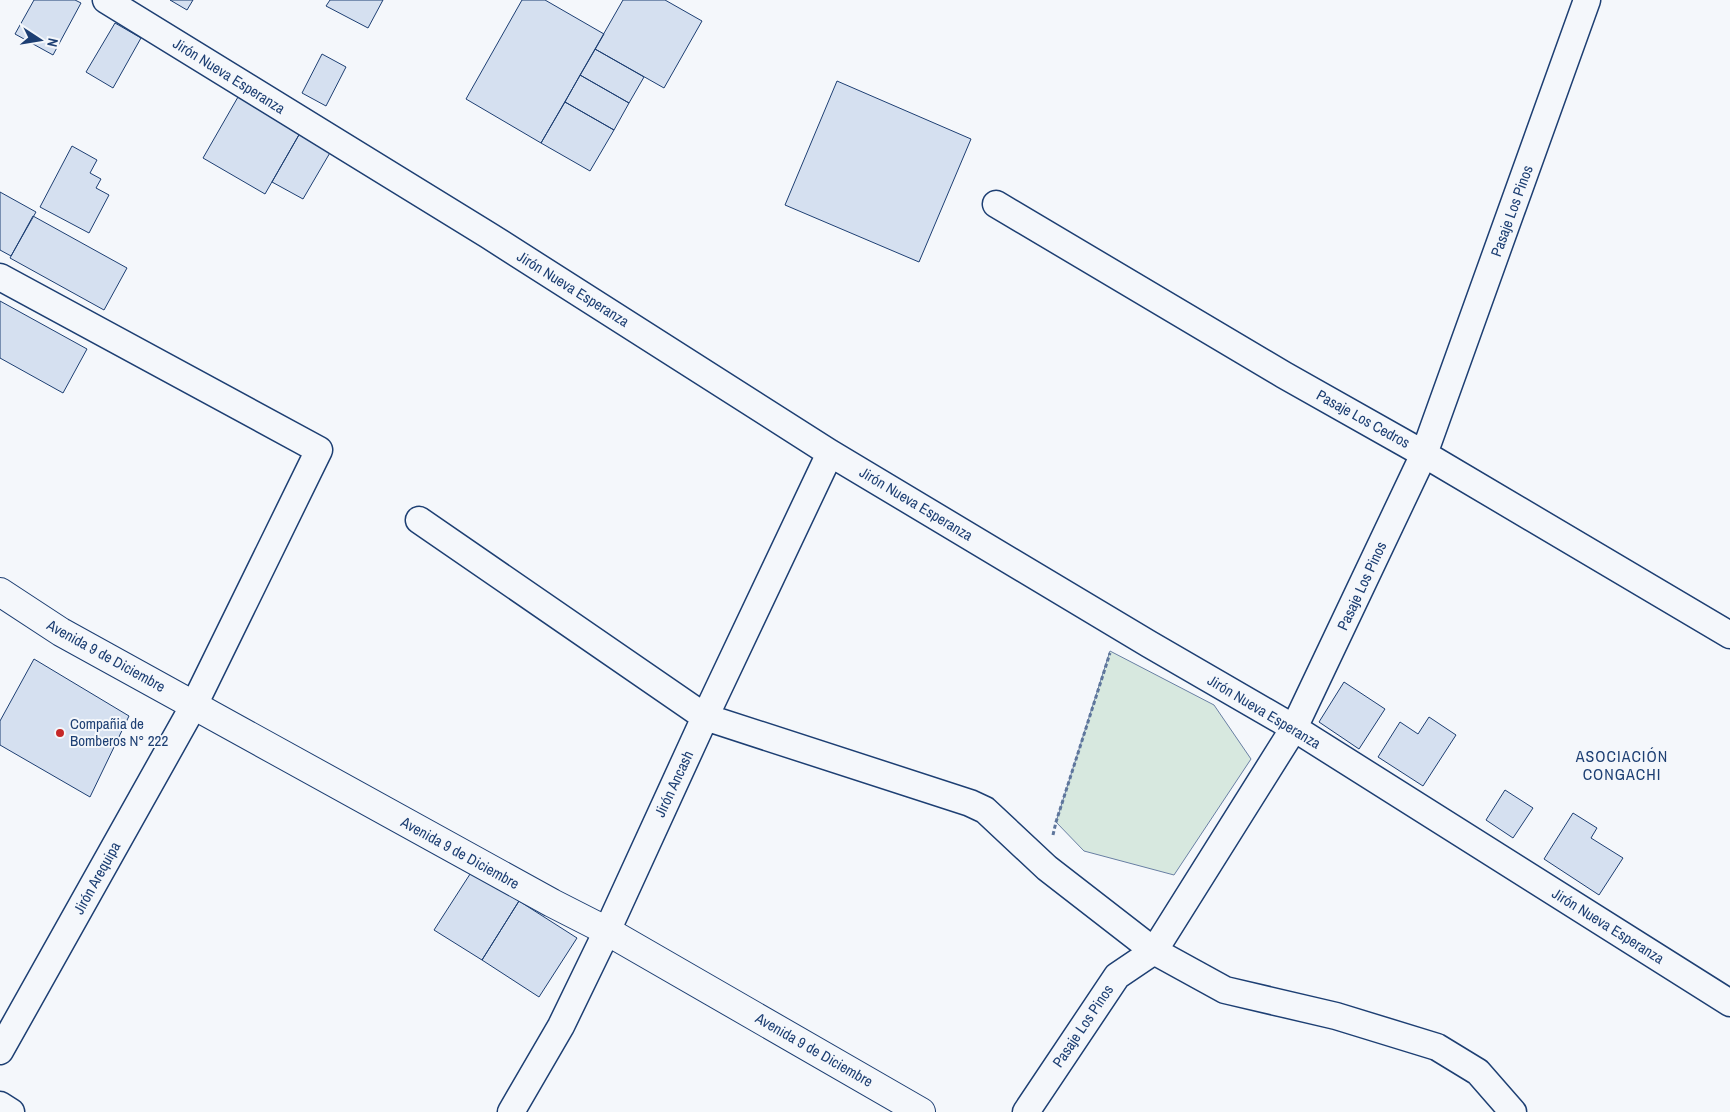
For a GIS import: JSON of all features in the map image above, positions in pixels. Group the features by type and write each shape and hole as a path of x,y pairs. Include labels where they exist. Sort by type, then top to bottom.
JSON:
{"main road":[{"name":"Avenida 9 de Diciembre","path":"0,592 61,632 552,903 607,931 921,1112"}],"street":[{"name":"Jirón Nueva Esperanza","path":"106,0 488,235 830,453 1294,728 1730,1003"},
{"name":"Pasaje Los Pinos","path":"1026,1112 1117,976 1154,951 1294,728 1424,454 1587,0"},
{"name":"Pasaje Los Cedros","path":"996,204 1284,375 1424,454 1730,635"},
{"name":"Jirón Arequipa","path":"0,277 319,450 194,705 0,1051"},
{"name":"Jirón Ancash","path":"511,1112 561,1026 607,931 830,453"},
{"path":"418,520 705,718 970,803 985,810 1047,868 1154,951 1226,990 1336,1016 1437,1047 1478,1072 1512,1112"},
{"path":"0,1105 11,1112"}],"path":[{"path":"1047,868 1056,822 1110,651 1116,624"}],"shaded area":[{"path":"1110,651 1214,705 1251,759 1174,875 1084,851 1056,822"}],"building":[{"path":"34,0 75,0 81,3 53,55 15,34"},
{"path":"170,0 193,0 187,10"},
{"path":"330,0 383,0 368,28 326,6"},
{"path":"522,0 545,0 604,34 541,143 466,99"},
{"path":"623,0 665,0 702,21 664,88 595,49"},
{"path":"115,23 141,38 113,88 86,72"},
{"path":"595,49 644,77 629,103 580,75"},
{"path":"322,54 346,67 326,106 302,93"},
{"path":"580,75 629,103 614,130 565,102"},
{"path":"837,81 971,139 919,262 785,205"},
{"path":"238,97 300,133 265,194 203,158"},
{"path":"565,102 614,130 590,171 541,143"},
{"path":"300,133 331,151 303,199 272,182"},
{"path":"72,146 97,160 90,173 101,179 96,188 109,195 89,233 40,207"},
{"path":"0,192 36,212 11,256 0,250"},
{"path":"33,216 127,268 104,310 10,258"},
{"path":"0,301 87,349 63,393 0,358"},
{"name":"Compañia de Bomberos N° 222","path":"34,659 129,716 90,797 0,745 0,721"},
{"path":"1344,682 1385,709 1359,749 1319,722"},
{"path":"1429,717 1456,735 1423,786 1378,757 1400,722 1418,734"},
{"path":"1505,790 1533,808 1513,838 1486,820"},
{"path":"1573,813 1597,828 1591,838 1623,858 1599,895 1544,859"},
{"path":"472,871 519,901 482,960 434,930"},
{"path":"519,901 577,938 539,997 482,960"}],"place":[{"name":"Compañia de Bomberos N° 222","path":"60,733"}],"district":[{"name":"ASOCIACIÓN CONGACHI","path":"1622,765"}]}
